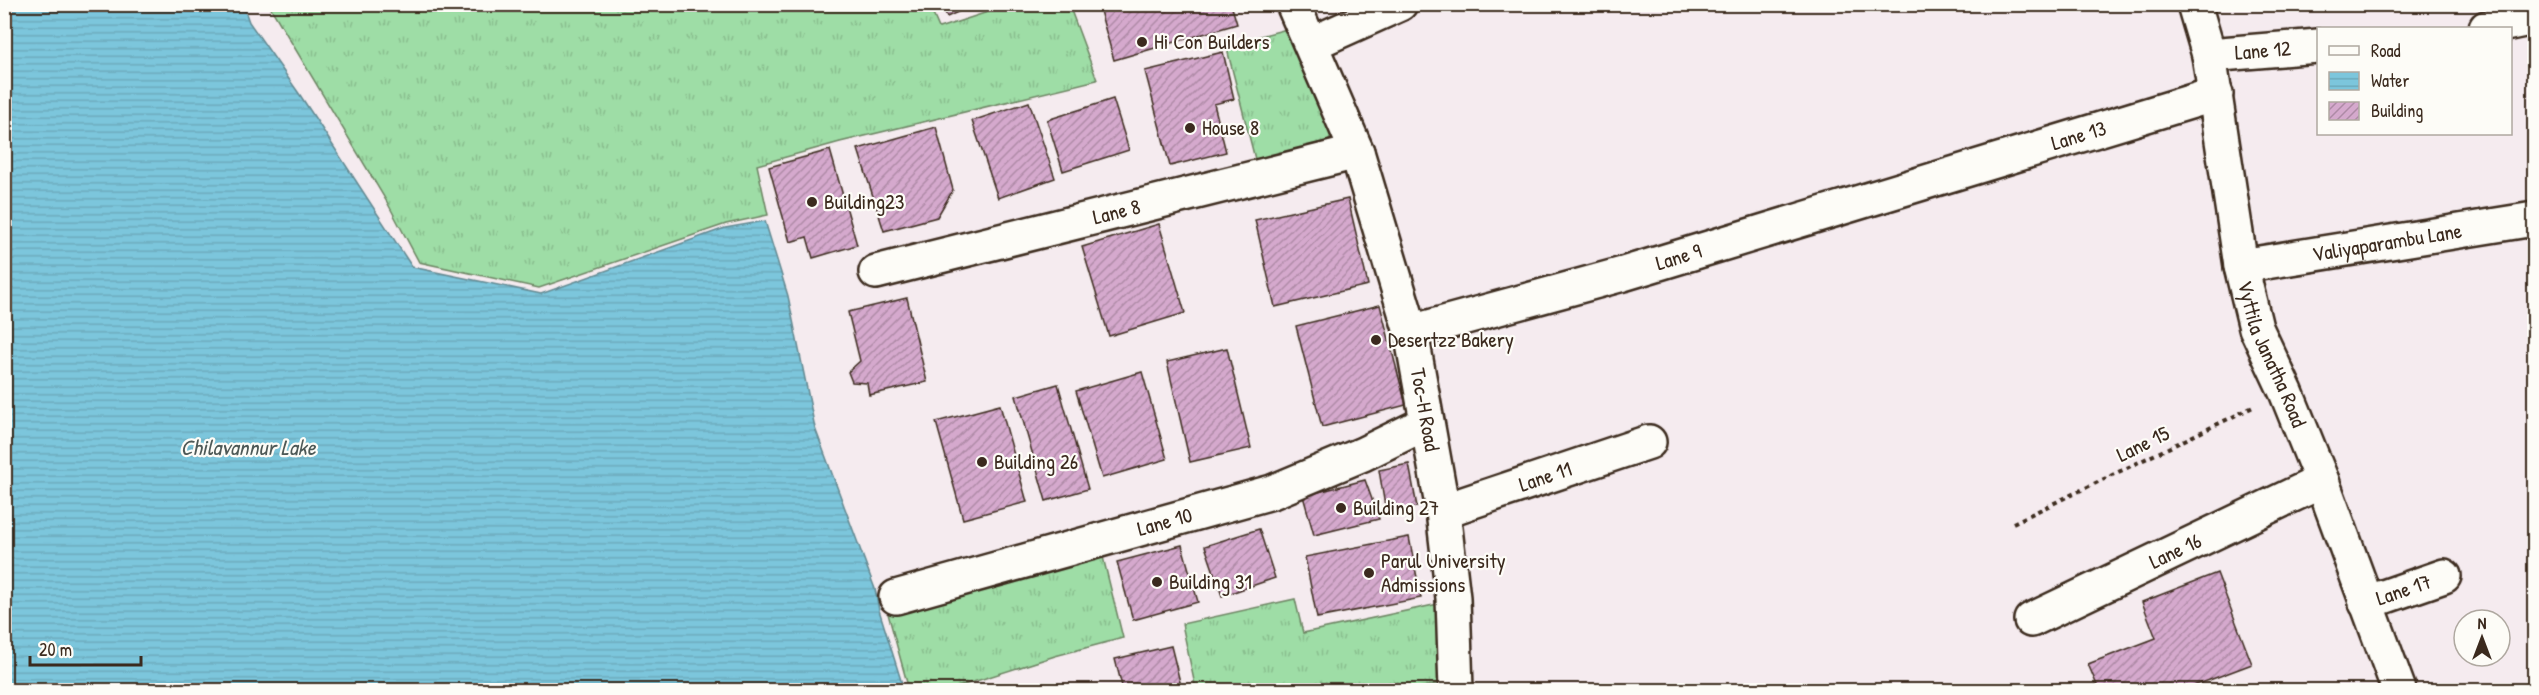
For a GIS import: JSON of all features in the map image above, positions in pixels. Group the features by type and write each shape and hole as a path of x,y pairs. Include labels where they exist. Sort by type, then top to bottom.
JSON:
{"street":[{"name":"Toc-H Road","path":"1293,4 1357,152 1411,332 1443,511 1453,598 1456,690"},
{"path":"1311,44 1400,4"},
{"name":"Vyttila Janatha Road","path":"2194,4 2209,55 2241,266 2256,328 2286,392 2322,482 2399,690"},
{"path":"2491,27 2535,18"},
{"name":"Lane 12","path":"2209,55 2317,46"},
{"name":"Lane 13","path":"1942,177 2216,94"},
{"name":"Lane 8","path":"876,272 1357,152"},
{"name":"Lane 9","path":"1411,332 1623,274 1942,177"},
{"name":"Valiyaparambu Lane","path":"2241,266 2535,219"},
{"name":"Lane 10","path":"896,597 1272,492 1363,454 1426,423"},
{"name":"Lane 11","path":"1443,511 1649,442"},
{"name":"Lane 16","path":"2031,620 2322,482"},
{"name":"Lane 17","path":"2366,603 2444,576"}],"path":[{"name":"Lane 15","path":"2013,523 2286,392"}],"green space":[{"path":"269,5 929,5 939,28 1009,5 1069,5 1097,80 840,142 757,165 768,215 726,224 539,288 419,262 387,202"},
{"path":"1291,28 1337,128 1327,143 1255,159 1226,45"},
{"path":"1102,553 1123,638 1055,656 948,690 909,690 887,610"},
{"path":"1295,599 1303,633 1443,603 1442,683 1409,690 1196,690 1182,624"}],"water":[{"name":"Chilavannur Lake","path":"4,5 243,5 249,22 300,95 412,267 541,294 725,228 765,221 788,296 815,428 875,589 879,610 904,690 5,690"}],"building":[{"path":"942,4 975,4 947,17"},
{"name":"Hi Con Builders","path":"1098,4 1231,4 1237,24 1114,60"},
{"name":"House 8","path":"1223,52 1234,99 1214,104 1226,152 1170,166 1145,71"},
{"path":"1113,99 1129,150 1063,171 1047,120"},
{"path":"1029,102 1055,178 998,198 972,121"},
{"path":"936,127 953,190 937,217 884,231 858,149"},
{"name":"Building23","path":"830,150 857,245 813,258 807,237 790,242 769,167"},
{"path":"1348,199 1368,285 1275,307 1255,220"},
{"path":"1159,224 1185,313 1109,336 1082,247"},
{"path":"907,298 927,382 869,395 867,383 852,382 848,372 860,361 848,312"},
{"path":"1380,305 1406,405 1322,427 1296,326"},
{"path":"1227,348 1251,448 1190,462 1167,362"},
{"path":"1142,372 1167,459 1102,478 1076,391"},
{"path":"1058,384 1088,489 1046,501 1016,396"},
{"name":"Building 26","path":"1000,405 1027,502 963,519 936,422"},
{"path":"1409,464 1417,507 1386,512 1379,470"},
{"name":"Building 27","path":"1365,480 1379,519 1314,535 1303,496"},
{"path":"1259,529 1275,578 1222,596 1205,546"},
{"path":"1409,537 1421,598 1317,618 1305,557"},
{"name":"Building 31","path":"1182,545 1198,602 1133,620 1117,562"},
{"path":"2217,573 2252,664 2183,690 2099,690 2088,664 2156,638 2142,602"},
{"path":"1171,646 1182,690 1123,690 1115,659"}],"place":[{"name":"Hi Con Builders","path":"1142,42"},
{"name":"House 8","path":"1190,128"},
{"name":"Building23","path":"812,202"},
{"name":"Desertzz Bakery","path":"1376,340"},
{"name":"Building 26","path":"982,462"},
{"name":"Building 27","path":"1341,508"},
{"name":"Parul University Admissions","path":"1369,573"},
{"name":"Building 31","path":"1157,582"}]}
